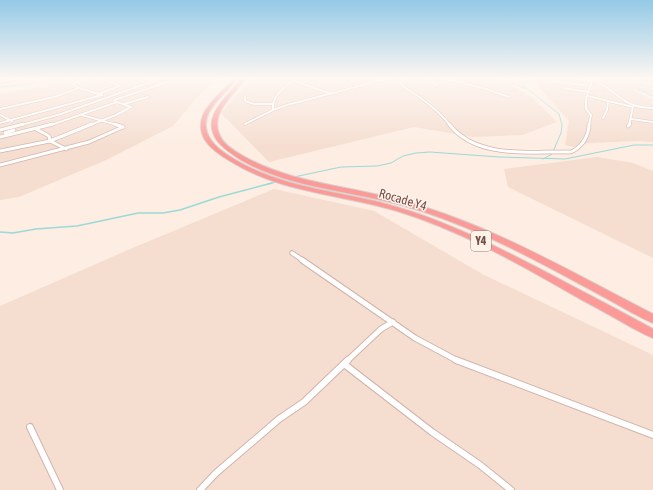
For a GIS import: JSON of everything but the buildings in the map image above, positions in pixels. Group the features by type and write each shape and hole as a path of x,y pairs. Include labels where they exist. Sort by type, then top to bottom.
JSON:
{"highway":[{"name":"Rocade Y4","path":"213,102 204,115 202,127 206,137 213,147 239,166 264,178 293,187 380,204 438,222 480,240 653,334"},
{"name":"Rocade Y4","path":"223,102 215,115 214,125 217,135 223,144 232,152 248,162 276,175 307,184 388,199 442,215 462,223 549,265 653,320"}],"street":[{"path":"0,109 32,102"},
{"path":"0,124 81,102"},
{"path":"0,130 34,123 98,102"},
{"path":"0,151 50,140 125,112 131,107 116,102 36,130 5,133"},
{"path":"123,105 134,102"},
{"path":"248,102 272,104 273,110"},
{"path":"245,124 273,110 302,102"},
{"path":"426,102 441,114 456,134 495,151 562,152 576,150 589,132 588,120 591,115 586,109 586,102"},
{"path":"603,118 607,110 608,102"},
{"path":"613,102 653,108"},
{"path":"626,102 634,109 630,124 628,126"},
{"path":"0,115 12,121"},
{"path":"0,165 92,141 123,127 103,120 81,115"},
{"path":"631,119 653,122"},
{"path":"34,123 36,130 49,136 50,140 66,149"},
{"path":"8,129 14,132"},
{"path":"0,137 14,132"},
{"path":"292,253 415,338 458,361 653,435"},
{"path":"200,490 216,473 279,419 304,402 381,329 392,322"},
{"path":"344,364 432,432 480,465 512,490"},
{"path":"30,427 60,490"}],"shaded area":[{"path":"0,102 193,102 173,126 106,160 19,197 0,200"},
{"path":"231,102 537,102 557,122 522,135 473,137 414,127 269,162 221,113"},
{"path":"552,102 653,102 653,142 639,141 590,143 574,147 565,145 569,121"},
{"path":"597,157 633,163 653,171 653,258 508,187 504,169"},
{"path":"274,189 374,211 484,275 653,355 653,490 0,490 0,306 128,250"}],"waterway":[{"path":"544,102 559,114 562,125 561,133 552,154 544,158"},
{"path":"544,158 565,159 634,145 653,145"},
{"path":"294,177 341,167 377,166 391,163 403,156 416,153 430,152 544,158"},
{"path":"269,184 277,182"},
{"path":"0,232 13,233 36,229 77,226 138,213 163,213 180,210 219,197 269,184"}]}
